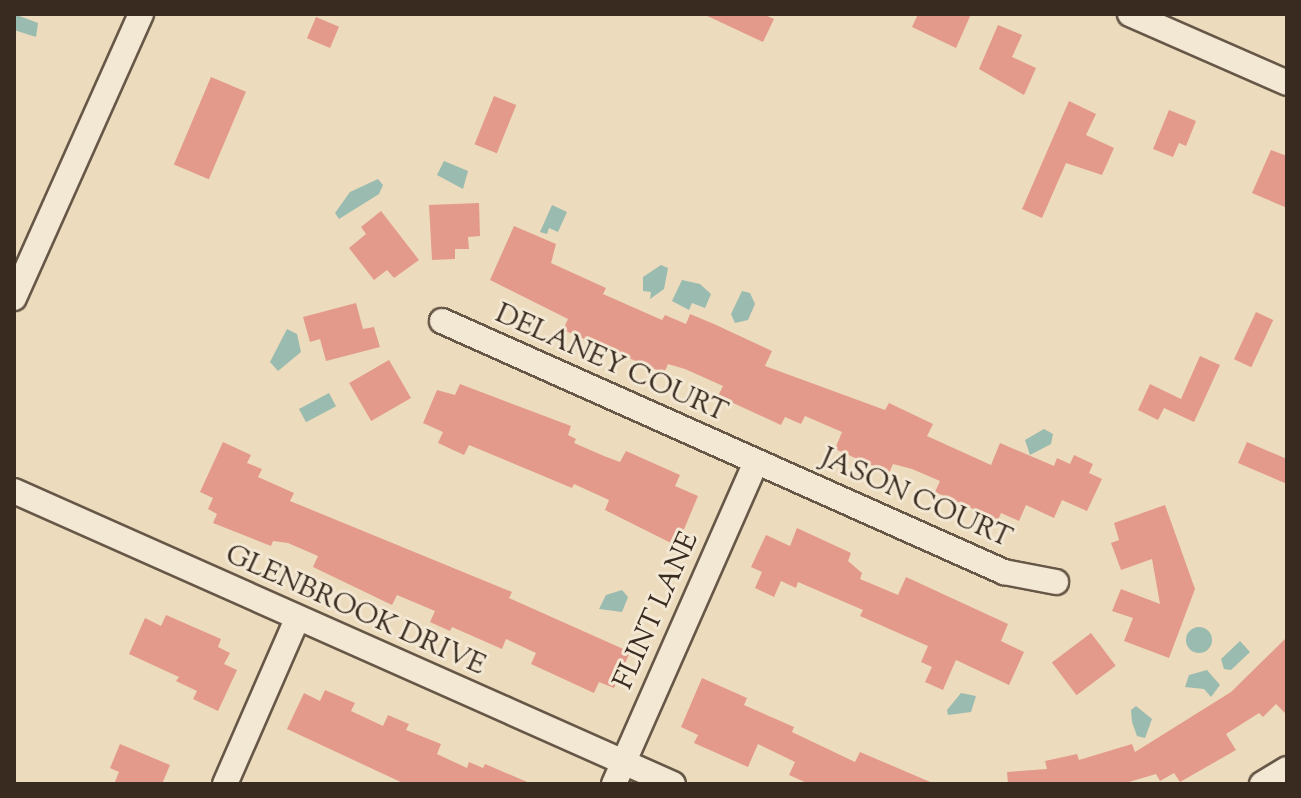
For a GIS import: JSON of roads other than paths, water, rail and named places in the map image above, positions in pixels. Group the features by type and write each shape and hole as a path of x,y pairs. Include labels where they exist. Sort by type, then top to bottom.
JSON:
{"street":[{"path":"14,298 141,14"},
{"path":"1130,14 1287,83"},
{"name":"DELANEY COURT","path":"442,321 756,462"},
{"name":"JASON COURT","path":"756,462 1004,572 1056,582"},
{"name":"FLINT LANE","path":"618,773 756,462"},
{"name":"GLENBROOK DRIVE","path":"14,491 297,619 618,773 673,784"},
{"path":"225,784 297,619"},
{"path":"1262,784 1287,769"}],"water":[{"path":"14,14 38,23 36,37 14,30"},
{"path":"444,161 468,171 463,189 437,175"},
{"path":"378,179 383,185 379,194 339,219 335,213 350,192"},
{"path":"552,205 567,212 558,232 549,228 547,234 540,232"},
{"path":"661,265 668,268 664,289 650,299 651,292 643,291 643,277"},
{"path":"682,280 700,284 711,294 705,308 692,303 689,310 672,301"},
{"path":"742,291 750,293 755,304 748,320 735,323 731,314"},
{"path":"287,329 297,334 301,352 278,371 270,362"},
{"path":"329,393 336,406 306,422 299,409"},
{"path":"1044,429 1053,434 1051,444 1030,455 1025,440"},
{"path":"622,590 628,597 622,612 599,609 606,595"},
{"path":"1199,627 1208,631 1212,640 1208,649 1199,653 1190,649 1186,640 1190,631"},
{"path":"1240,641 1250,652 1231,670 1224,669 1221,659"},
{"path":"1207,670 1220,685 1211,697 1204,689 1185,687 1189,675"},
{"path":"961,693 976,696 971,712 948,715 947,710"},
{"path":"1136,706 1152,719 1145,738 1137,736 1132,722 1131,710"}]}
